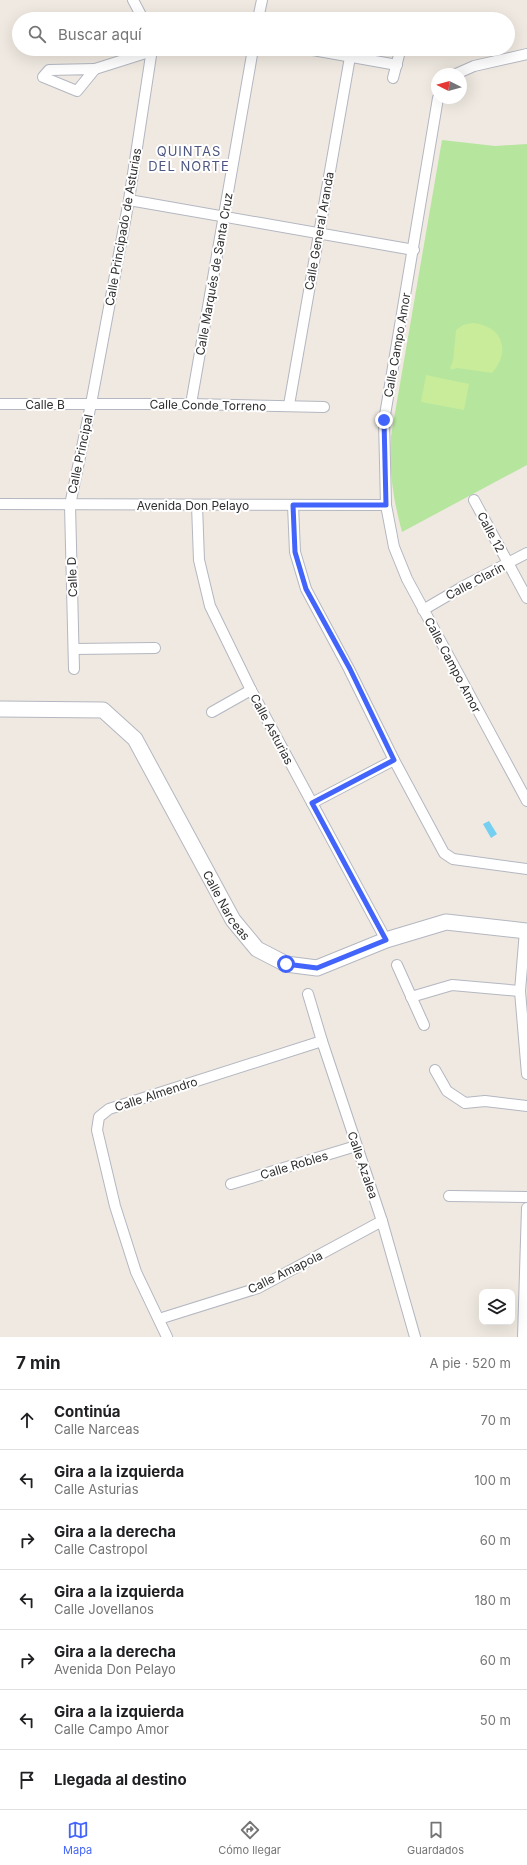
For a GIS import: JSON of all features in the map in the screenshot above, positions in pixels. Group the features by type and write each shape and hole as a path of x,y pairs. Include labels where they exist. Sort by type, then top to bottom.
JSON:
{"street":[{"path":"133,0 139,12"},
{"path":"259,12 262,0"},
{"path":"467,69 474,66 527,54"},
{"path":"95,69 134,56"},
{"name":"Calle Principado de Asturias","path":"91,404 129,200 151,56"},
{"name":"Calle Marqués de Santa Cruz","path":"191,404 252,56"},
{"path":"345,56 398,60 393,78"},
{"name":"Calle General Aranda","path":"289,405 350,57"},
{"name":"Calle Campo Amor","path":"437,104 414,250 384,420 386,505 394,547 407,579 527,801"},
{"path":"129,200 414,250"},
{"name":"Calle B","path":"0,404 91,404"},
{"name":"Calle Conde Torreno","path":"91,404 289,405 324,407"},
{"name":"Calle Principal","path":"70,505 91,404"},
{"name":"Calle 12","path":"474,500 527,598"},
{"name":"Avenida Don Pelayo","path":"0,504 386,505"},
{"name":"Calle D","path":"70,505 74,669"},
{"name":"Calle Asturias","path":"197,505 199,560 210,606 251,690 386,940"},
{"path":"293,505 295,552 306,589 350,669 394,760 444,853 448,857 527,869"},
{"name":"Calle Clarín","path":"423,610 464,586 527,553"},
{"path":"74,649 155,648"},
{"path":"212,712 251,690"},
{"name":"Calle Narceas","path":"0,709 103,710 135,739 233,920 257,948 286,964 317,968 386,940 446,922 526,931"},
{"path":"312,803 394,760"},
{"path":"526,931 520,991 527,1074"},
{"path":"397,965 424,1025"},
{"path":"412,996 452,985 520,991"},
{"name":"Calle Azalea","path":"308,994 356,1146 382,1221 415,1337"},
{"name":"Calle Almendro","path":"167,1337 136,1272 115,1206 97,1130 99,1117 109,1109 322,1041"},
{"path":"435,1070 447,1091 464,1103 485,1102 527,1106"},
{"name":"Calle Robles","path":"231,1184 356,1146"},
{"path":"449,1196 527,1196"},
{"path":"523,1337 527,1208"},
{"name":"Calle Amapola","path":"159,1319 258,1288 382,1221"}],"green space":[{"path":"442,140 495,146 527,144 527,465 402,532 392,485 391,436"},
{"path":"472,323 491,329 501,340 502,356 492,373 457,368 452,370 450,368 453,361 456,330 463,325"},
{"path":"426,375 469,384 464,410 421,402"}],"water":[{"path":"489,821 497,834 491,838 483,824"}],"district":[{"name":"QUINTAS DEL NORTE","path":"189,158"}],"route":[{"path":"286,964 317,968 386,940 312,803 394,760 350,669 306,589 295,552 293,505 386,505 384,420"}]}
